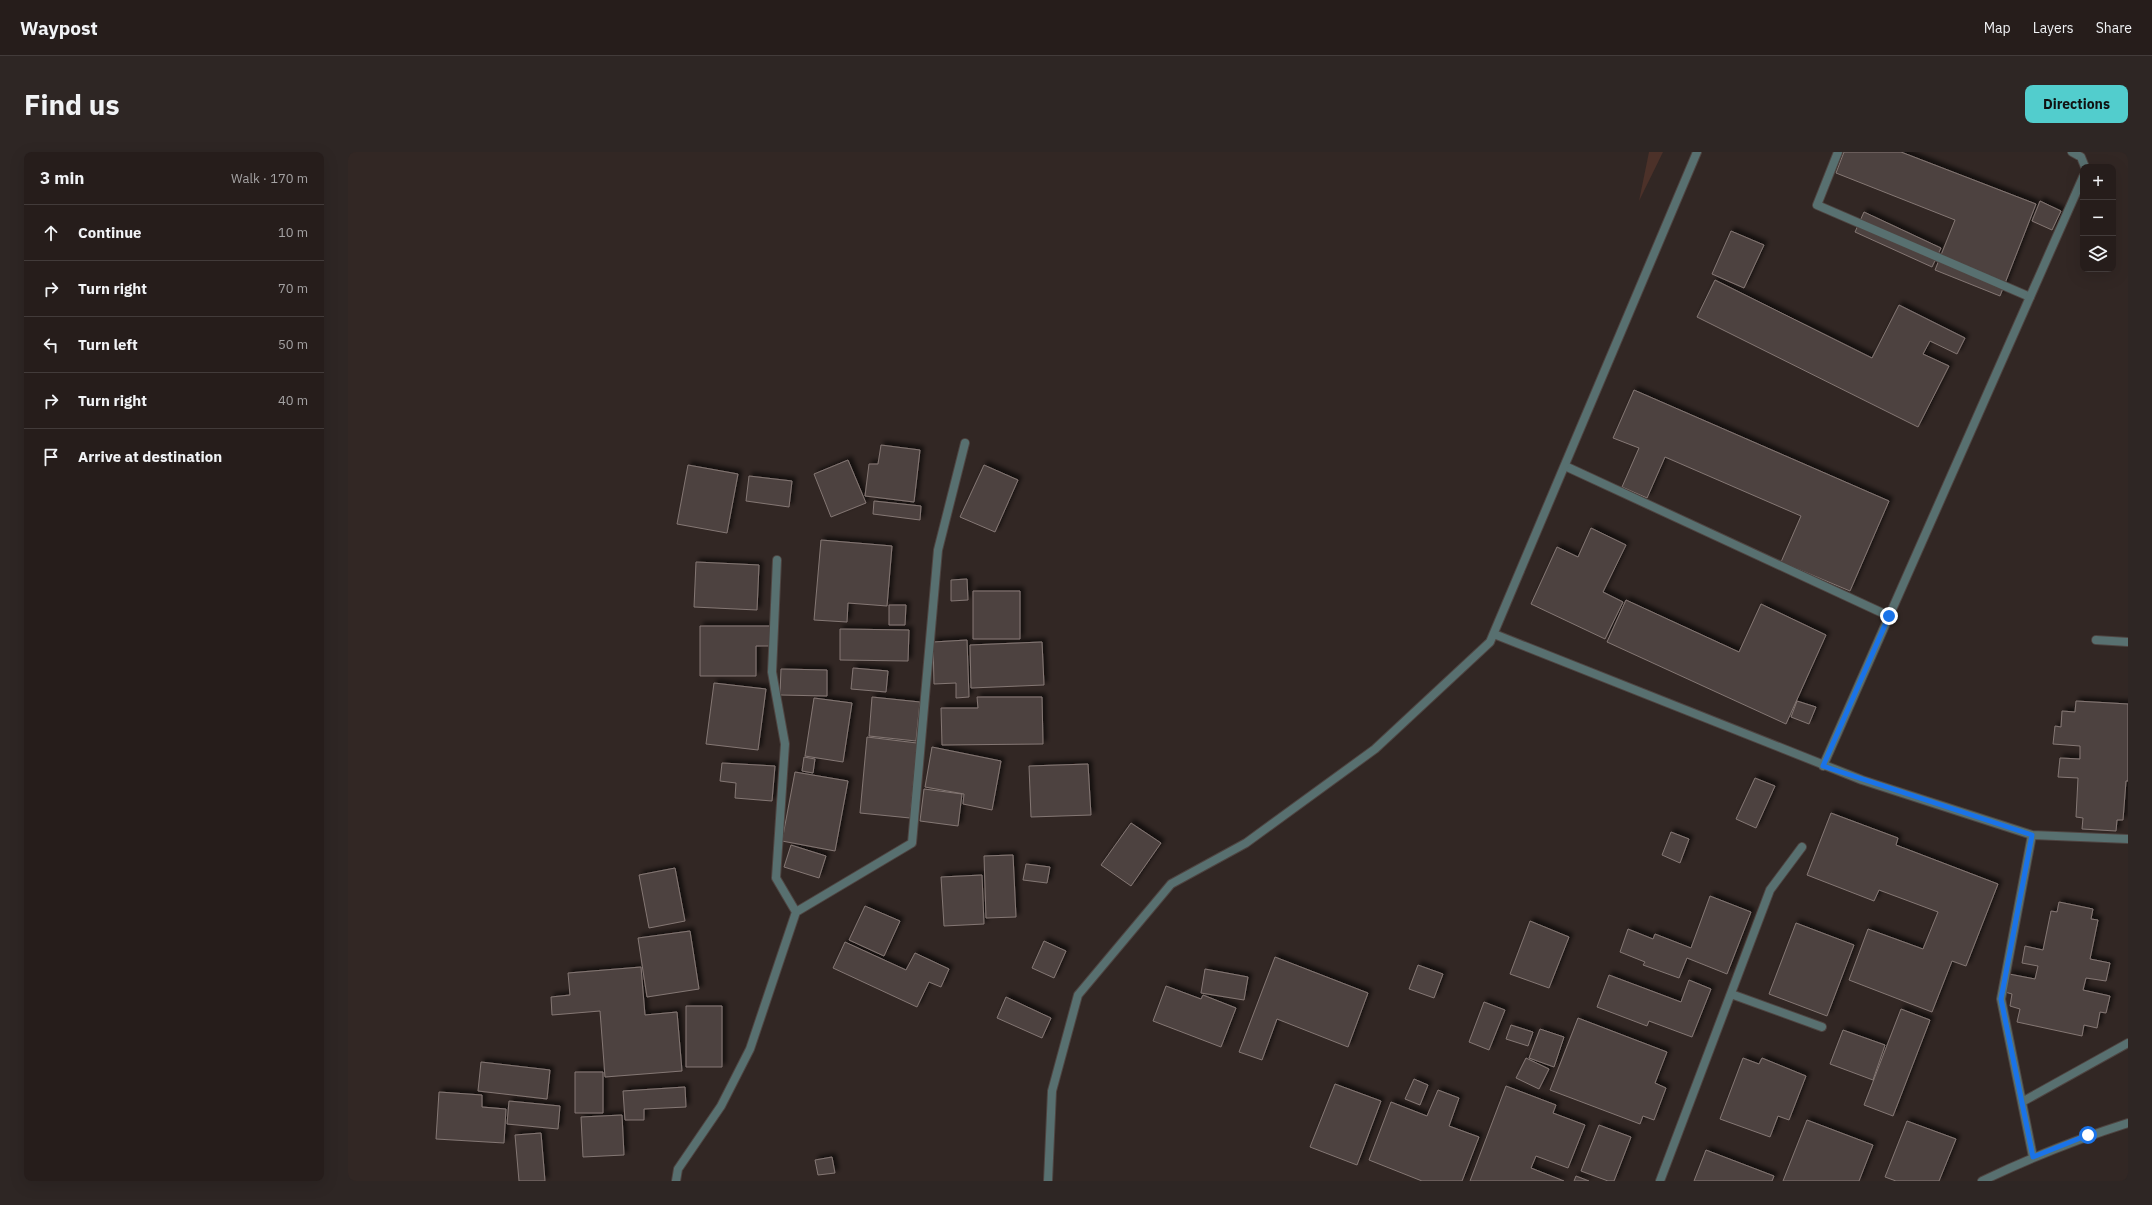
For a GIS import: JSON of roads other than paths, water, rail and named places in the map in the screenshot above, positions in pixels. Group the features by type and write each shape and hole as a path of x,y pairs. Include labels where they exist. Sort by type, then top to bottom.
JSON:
{"street":[{"path":"1048,1181 1052,1091 1078,995 1171,884 1246,843 1375,749 1490,642 1697,152"},
{"path":"1838,152 1817,205 2030,297"},
{"path":"2072,152 2081,156 2084,164"},
{"path":"1823,766 2080,184"},
{"path":"676,1181 678,1169 721,1106 750,1049 796,912 912,843 938,550 965,443"},
{"path":"1565,466 1889,616"},
{"path":"777,560 772,672 785,744 776,878 796,912"},
{"path":"1494,634 1823,766 2032,835 2128,839"},
{"path":"2096,640 2128,642"},
{"path":"2032,835 2001,999 2033,1157"},
{"path":"1660,1181 1770,890 1802,847"},
{"path":"1731,994 1822,1027"},
{"path":"2022,1102 2128,1043"},
{"path":"1982,1181 2033,1157 2088,1135 2128,1123"}]}
